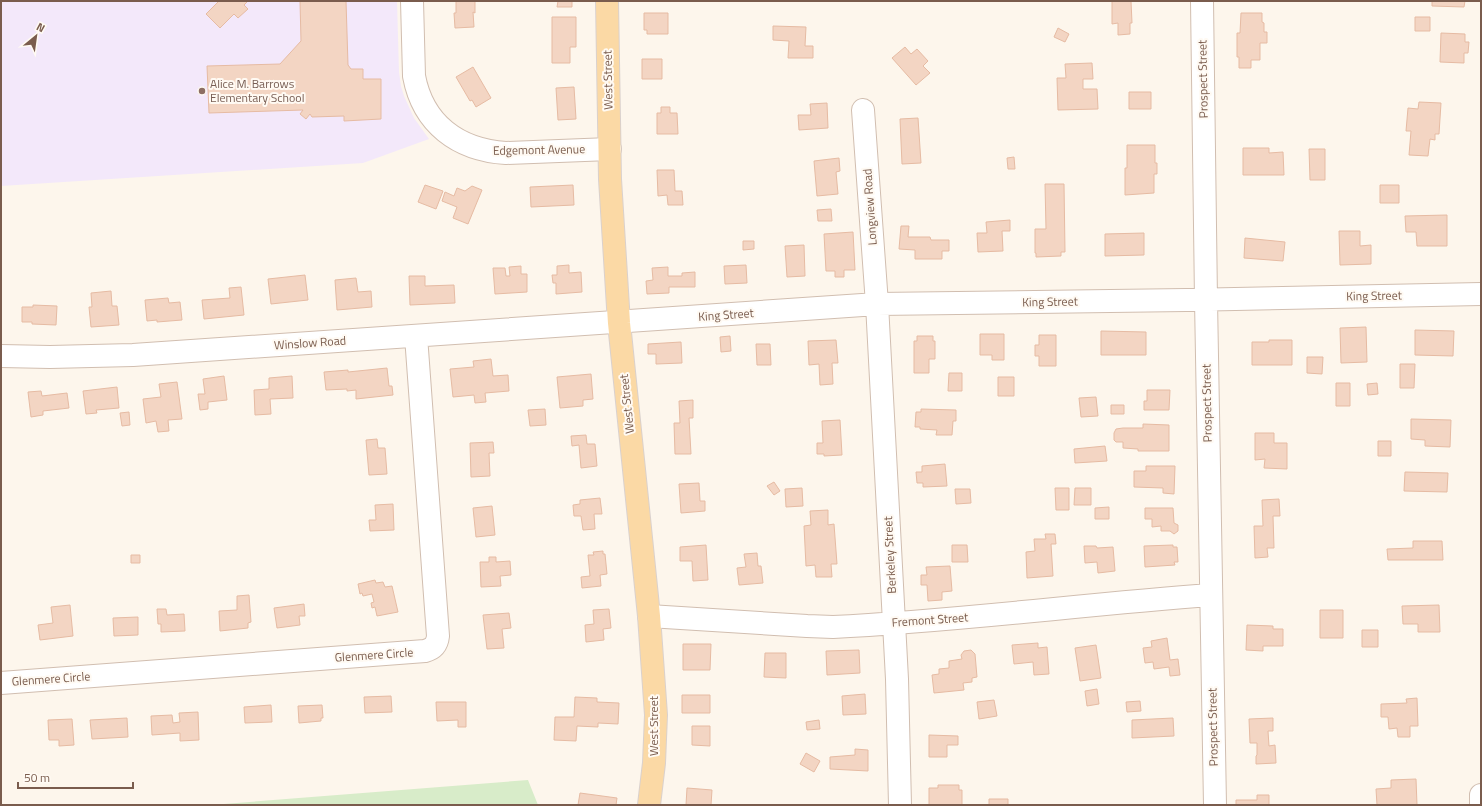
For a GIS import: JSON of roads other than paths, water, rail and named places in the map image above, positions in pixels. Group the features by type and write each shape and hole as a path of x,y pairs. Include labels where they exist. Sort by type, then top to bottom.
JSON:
{"main road":[{"name":"West Street","path":"607,1 610,149 619,323 649,616 656,721 654,763 649,805"}],"street":[{"name":"Edgemont Avenue","path":"412,1 414,76 416,87 427,111 448,134 469,146 494,152 506,153 610,149"},
{"name":"Prospect Street","path":"1202,1 1214,805"},
{"name":"Longview Road","path":"863,110 877,304"},
{"name":"King Street","path":"619,323 877,304 1206,300 1481,294"},
{"name":"Berkeley Street","path":"877,304 894,623 900,805"},
{"name":"Winslow Road","path":"1,356 50,357 133,355 619,323"},
{"name":"Glenmere Circle","path":"1,683 425,651 432,648 436,644 438,636 416,336"},
{"name":"Fremont Street","path":"649,616 833,627 1012,614 1122,602 1211,595"},
{"path":"1481,795 1481,805"}],"place":[{"name":"Alice M. Barrows Elementary School","path":"202,91"}]}
